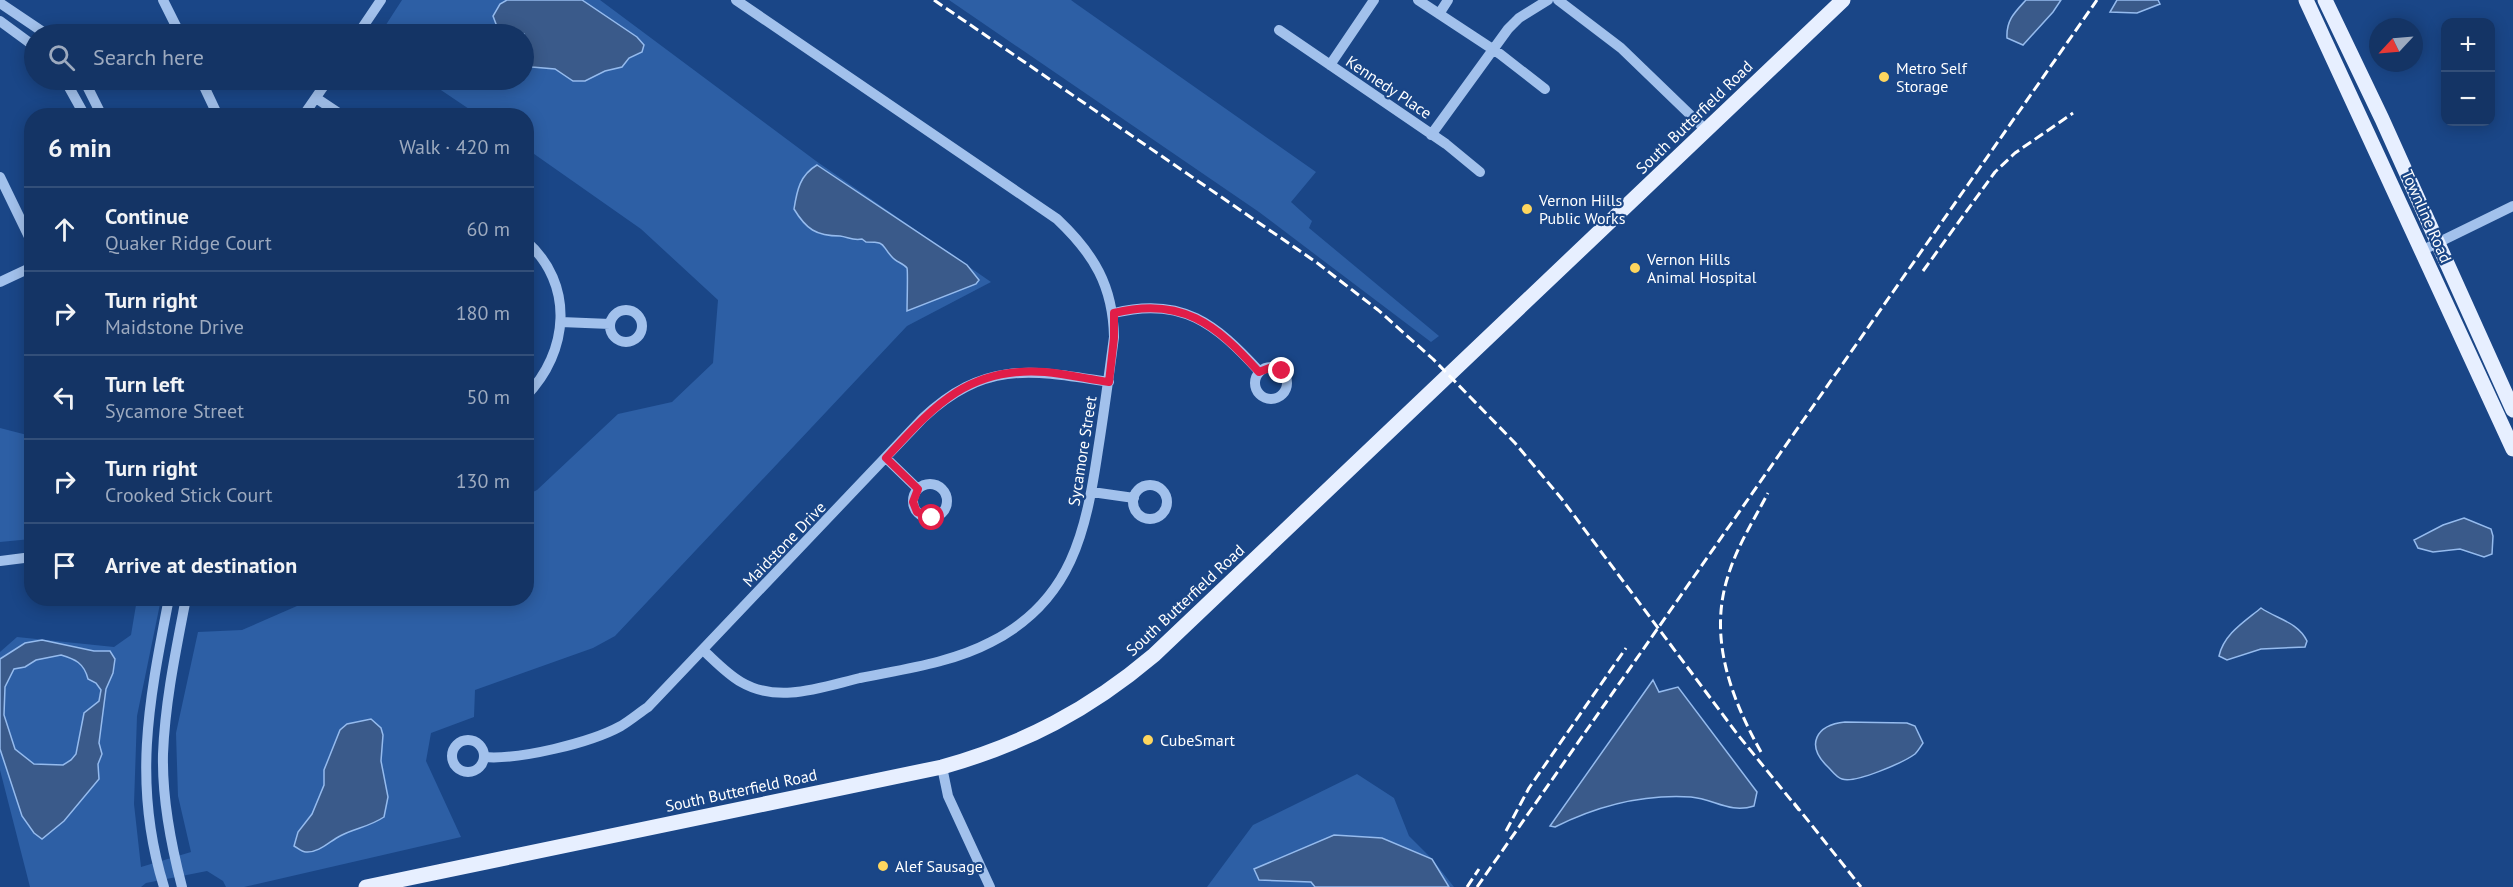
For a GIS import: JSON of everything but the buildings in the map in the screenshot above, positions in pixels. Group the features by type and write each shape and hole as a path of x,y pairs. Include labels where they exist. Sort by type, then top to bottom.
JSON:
{"main road":[{"name":"South Butterfield Road","path":"366,887 942,766 1001,748 1045,729 1094,701 1140,666 1843,0"},
{"name":"Townline Road","path":"2306,0 2513,410"},
{"name":"Townline Road","path":"2325,0 2382,119 2430,246 2513,448"}],"street":[{"path":"163,0 175,24"},
{"path":"365,24 381,0"},
{"name":"Sycamore Street","path":"704,650 742,682 775,693 794,693 964,654 991,642 1015,627 1034,612 1051,592 1077,549 1092,492 1114,338 1114,313 1108,291 1090,254 1079,239 1057,219 736,0"},
{"path":"1330,65 1374,0"},
{"path":"1418,0 1545,89"},
{"path":"1438,14 1448,0"},
{"path":"1431,135 1492,50 1519,18 1548,0"},
{"path":"1558,0 1621,48 1706,130"},
{"path":"0,3 31,24"},
{"path":"0,21 24,39"},
{"name":"Kennedy Place","path":"1279,30 1431,135 1480,172"},
{"path":"71,90 81,108"},
{"path":"89,90 98,108"},
{"path":"206,90 214,108"},
{"path":"309,108 321,90"},
{"path":"316,98 331,108"},
{"path":"0,177 24,226"},
{"path":"2430,246 2513,206"},
{"path":"534,251 548,268 557,289 561,322 558,342 551,363 534,387"},
{"path":"0,282 24,271"},
{"path":"1114,313 1145,308 1186,313 1223,334 1259,372"},
{"path":"561,322 610,324"},
{"name":"Maidstone Drive","path":"484,757 501,758 595,737 621,726 648,707 938,404 977,381 1022,372 1045,372 1109,382"},
{"path":"886,458 918,489"},
{"path":"1092,492 1134,498"},
{"path":"0,561 24,558"},
{"path":"164,887 150,821 145,747 152,688 167,606"},
{"path":"182,887 175,862 166,805 163,756 166,711 185,606"},
{"path":"942,766 948,796 990,887"}],"shaded area":[{"path":"402,0 600,0 816,161 991,282 907,326 615,636 593,648 475,690 474,717 431,733 426,761 461,837 244,887 226,887 223,881 207,871 146,883 141,887 30,887 0,770 0,652 17,637 114,647 131,635 136,606 160,606 137,716 134,804 141,867 191,852 178,796 176,733 198,632 242,630 297,606 534,606 534,492 618,414 672,402 713,363 718,300 641,229 534,154 534,108 468,108 441,90 534,90 534,24 386,24"},
{"path":"507,0 582,0 637,37 644,45 642,52 629,58 622,67 605,71 585,81 573,81 555,69 534,67 534,24 496,24 493,16 500,4"},
{"path":"949,0 1071,0 1316,172 1291,202 1312,221 1309,228 1439,336 1431,342 1259,212"},
{"path":"2026,0 2061,0 2023,45 2007,38 2007,32 2012,17"},
{"path":"2117,0 2158,0 2160,4 2137,13 2110,12"},
{"path":"817,165 967,265 979,280 976,284 907,311 907,268 894,259 882,245 862,239 818,233 803,222 794,209 803,178"},
{"path":"0,428 24,434 24,540 0,542"},
{"path":"2464,518 2491,529 2492,554 2484,557 2460,549 2433,552 2418,548 2414,540 2443,525"},
{"path":"2261,608 2298,629 2307,641 2305,647 2261,649 2227,660 2219,656 2230,635"},
{"path":"42,640 94,651 110,651 115,659 113,673 106,689 99,743 102,754 98,764 99,779 64,821 42,839 34,833 22,816 0,749 0,659 25,643","holes":["61,655 78,662 88,679 96,683 101,690 99,701 84,713 76,754 71,760 63,765 34,764 15,749 4,715 5,687 14,669 25,667 36,660"]},
{"path":"1653,680 1659,692 1678,687 1757,792 1754,806 1737,808 1699,798 1655,797 1604,807 1555,827 1550,826"},
{"path":"371,719 381,728 383,735 381,761 388,797 384,817 340,836 315,851 301,851 294,846 298,832 312,814 324,785 324,770 340,730 347,724"},
{"path":"1845,722 1907,723 1915,726 1923,743 1915,754 1890,767 1857,778 1842,779 1821,759 1816,744 1817,737 1827,727"},
{"path":"1357,774 1394,798 1409,836 1432,859 1454,887 1207,887 1253,825"},
{"path":"1334,835 1382,838 1432,859 1449,887 1315,887 1311,882 1259,880 1254,869"}],"railway":[{"path":"934,0 1316,262 1378,310 1433,359 1515,443 1561,498 1738,735 1799,810"},
{"path":"1477,887 2097,0"},
{"path":"1923,271 1995,172 2015,153 2073,113"},
{"path":"1761,752 1732,689 1722,645 1720,622 1722,599 1732,565 1768,493"},
{"path":"1506,831 1529,788 1626,648"},
{"path":"1794,803 1861,887"},
{"path":"1467,887 1479,869"}],"place":[{"name":"Metro Self Storage","path":"1884,77"},
{"name":"Vernon Hills Public Works","path":"1527,209"},
{"name":"Vernon Hills Animal Hospital","path":"1635,268"},
{"name":"CubeSmart","path":"1148,740"},
{"name":"Alef Sausage","path":"883,866"}],"route":[{"path":"932,518 926,518 917,512 913,502 918,489 886,458 938,404 977,381 1004,374 1045,372 1109,382 1114,338 1114,313 1145,308 1160,308 1186,313 1223,334 1259,372 1267,367 1282,371"}]}
